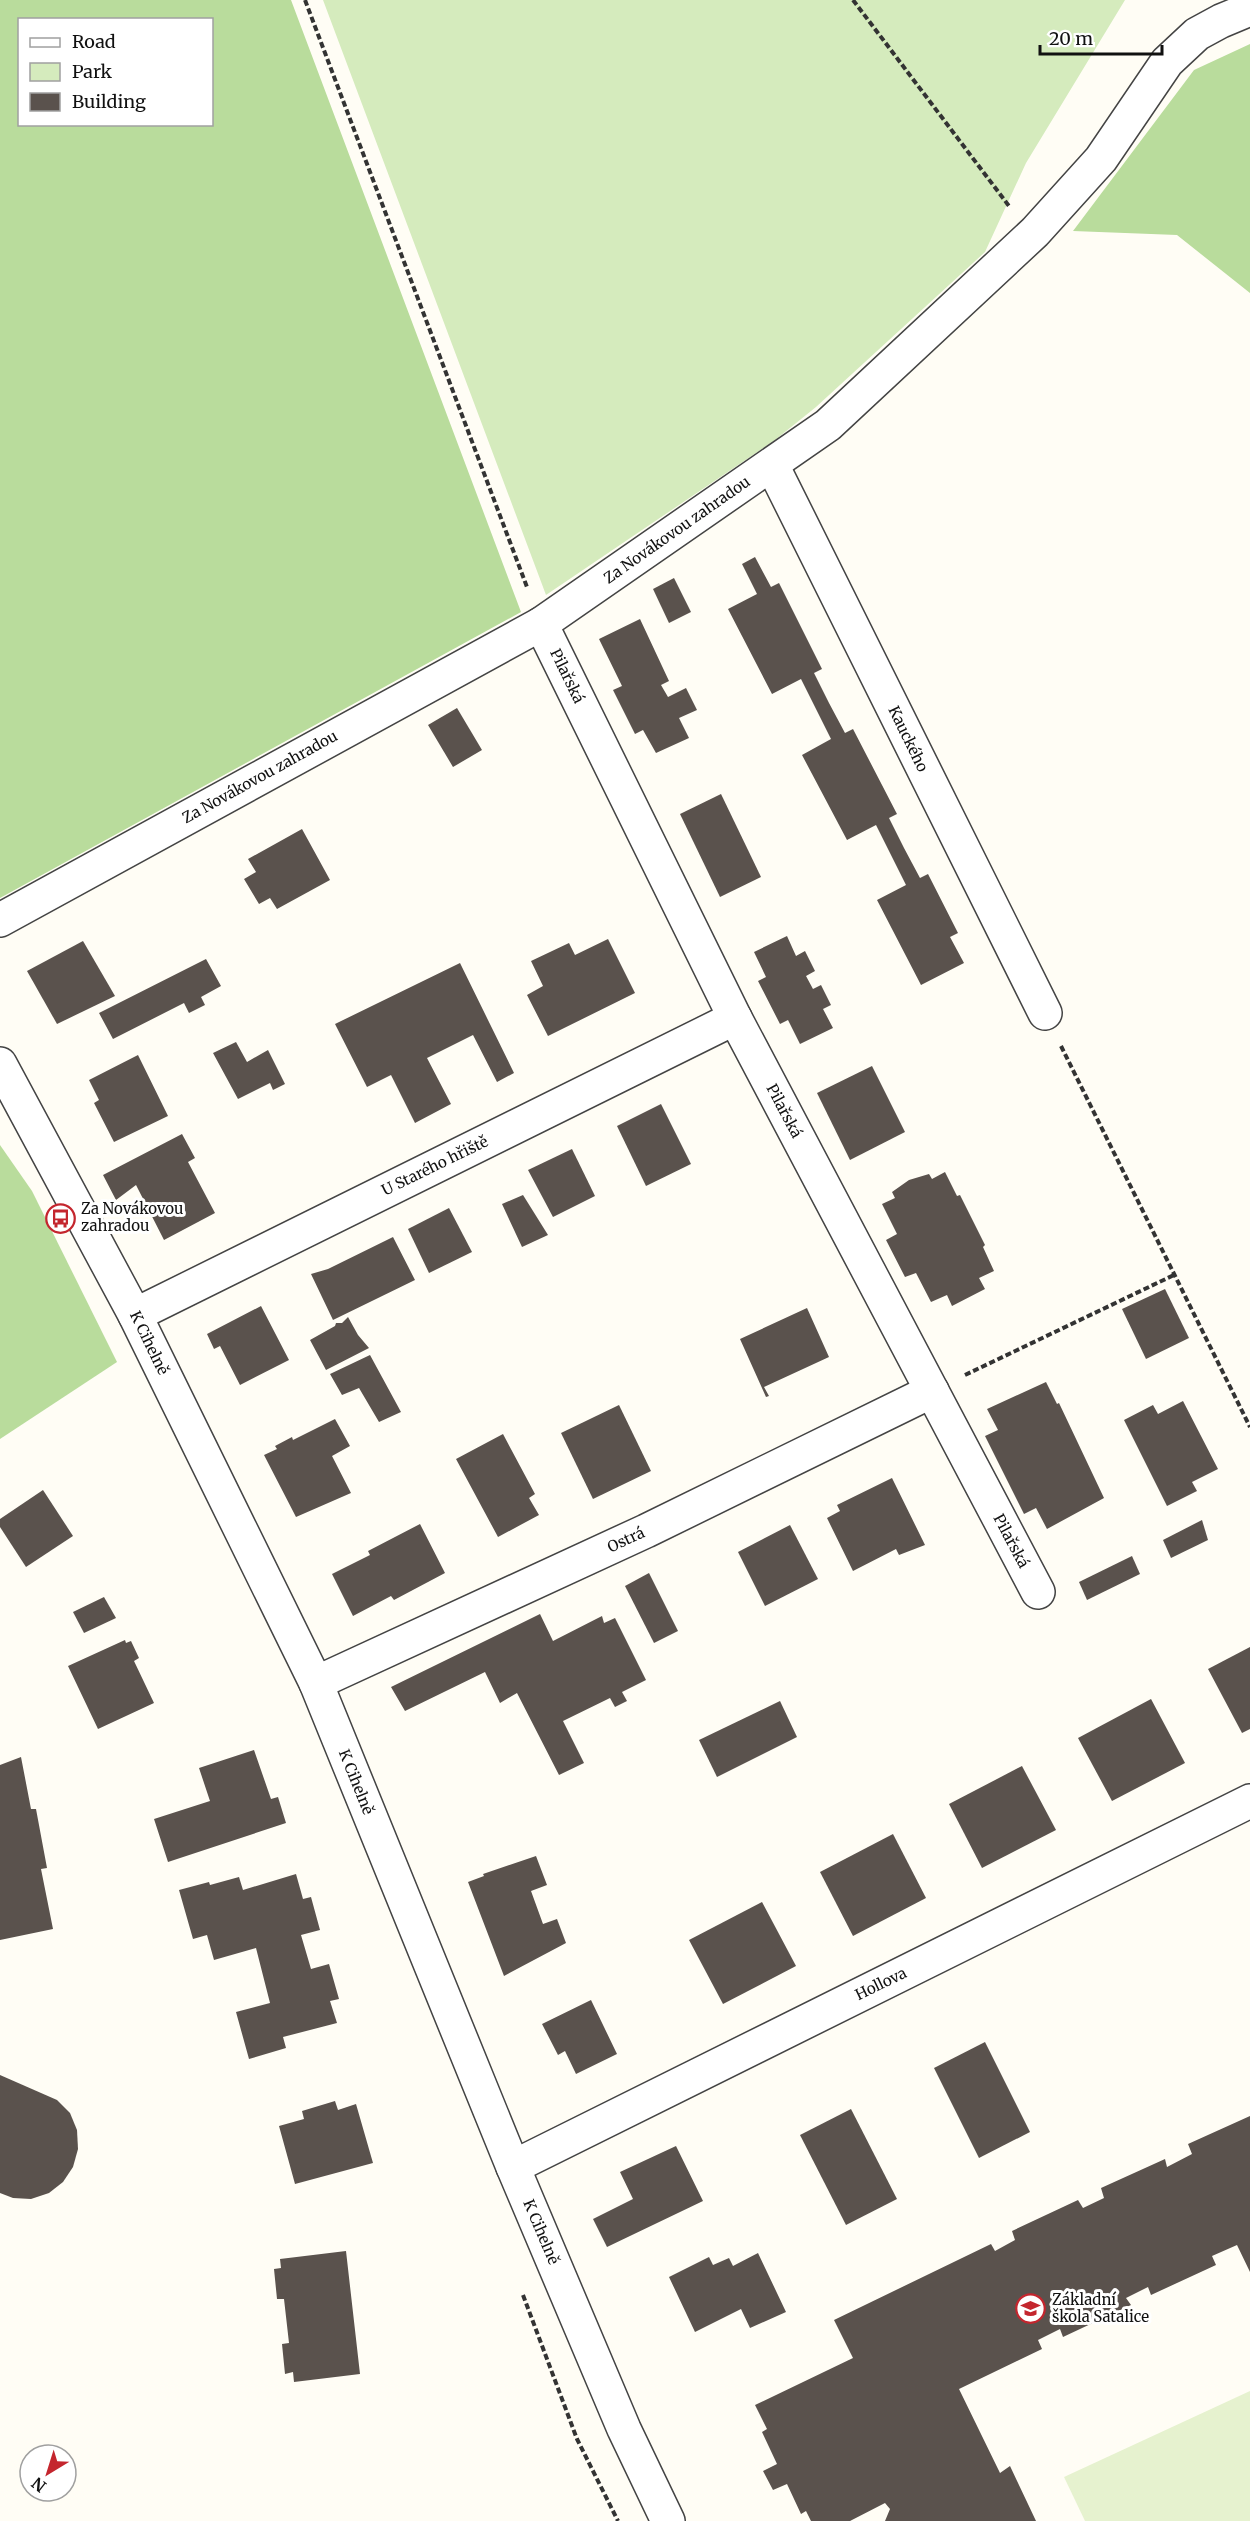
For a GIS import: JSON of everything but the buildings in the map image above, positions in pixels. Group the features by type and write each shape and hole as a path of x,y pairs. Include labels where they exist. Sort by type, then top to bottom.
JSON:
{"street":[{"name":"Za Novákovou zahradou","path":"0,920 541,624 828,425 1035,232 1101,159 1167,62 1197,34 1235,15"},
{"name":"Kauckého","path":"772,465 1045,1013"},
{"name":"Pilařská","path":"541,624 735,1018 1038,1592"},
{"name":"U Starého hřiště","path":"135,1315 735,1018"},
{"name":"K Cihelně","path":"0,1064 135,1315 316,1683 513,2167 624,2428 668,2521"},
{"name":"Ostrá","path":"316,1683 646,1531 932,1391"},
{"name":"Hollova","path":"513,2167 1250,1801"}],"path":[{"path":"305,0 541,624"},
{"path":"854,0 1000,196 1035,232"},
{"path":"1045,1013 1250,1427"},
{"path":"932,1391 1174,1275"}],"green space":[{"path":"0,0 291,0 521,612 0,898"},
{"path":"323,0 1125,0 1026,163 985,252 816,407 775,440 546,595"},
{"path":"1250,44 1250,293 1177,235 1073,231 1194,70"},
{"path":"0,1145 32,1191 117,1362 0,1439"},
{"path":"1250,2391 1250,2521 1085,2521 1064,2477"}],"place":[{"name":"Za Novákovou zahradou","path":"60,1218"},
{"name":"Základní škola Satalice","path":"1031,2309"}]}
